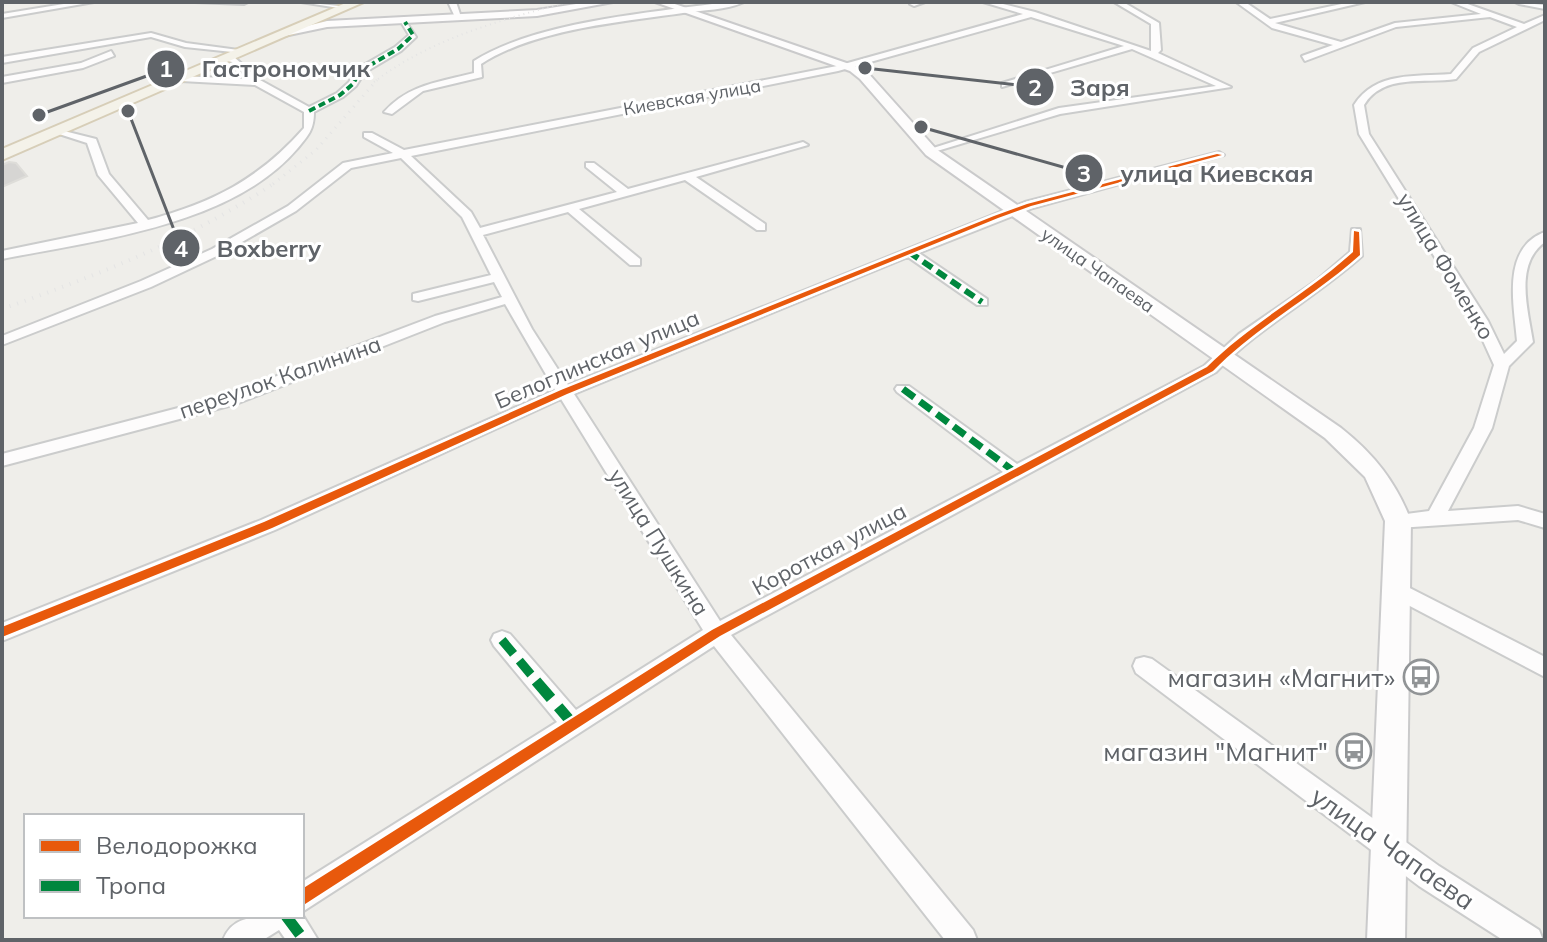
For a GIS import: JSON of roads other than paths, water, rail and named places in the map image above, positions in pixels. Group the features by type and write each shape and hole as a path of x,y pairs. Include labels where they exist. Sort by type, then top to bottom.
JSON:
{"main road":[{"path":"329,18 345,7 365,8 393,21 598,2"},
{"path":"329,18 351,23 405,22 548,12 608,2"},
{"name":"улица Чапаева","path":"660,2 846,66 864,76 931,152 1358,453 1381,479 1398,521"},
{"name":"улица Чапаева","path":"668,2 688,11"},
{"path":"2,155 284,33 365,8"},
{"path":"351,23 365,8"},
{"path":"1386,940 1398,521"}],"street":[{"path":"2,16 90,2"},
{"path":"199,2 244,2"},
{"path":"305,2 345,7"},
{"path":"452,2 458,15"},
{"path":"389,112 403,95 428,84 479,75 477,63 498,51 532,39 740,2"},
{"path":"931,152 1059,111 1226,87 1130,47 987,2"},
{"path":"1118,2 1155,23 1157,50 1152,55"},
{"path":"1240,2 1285,30 1343,45"},
{"path":"1313,2 1332,8"},
{"path":"1268,22 1361,2"},
{"path":"1456,2 1528,26 1545,26"},
{"path":"1519,2 1545,7"},
{"name":"Киевская улица","path":"2,341 121,294 222,249 285,214 347,165 846,66 1032,14"},
{"path":"1305,58 1400,24 1491,15"},
{"name":"улица Фоменко","path":"1435,517 1483,428 1502,365 1481,321 1364,134 1359,105 1369,88 1453,77 1476,50 1545,17"},
{"path":"309,111 340,95 353,84 360,71 407,42 413,35 405,22"},
{"path":"597,26 611,36"},
{"path":"19,77 4,57 140,36 166,37 179,44 244,51"},
{"path":"1005,85 1130,47"},
{"path":"2,80 83,65 111,54"},
{"path":"224,59 234,60 257,82 309,111"},
{"path":"181,78 257,82"},
{"path":"2,255 145,224 205,205 253,180 302,138 309,128 309,111"},
{"path":"60,131 92,141 104,175 145,224"},
{"name":"улица Пушкина","path":"368,135 403,154 467,215 509,299 564,392 716,633 963,940"},
{"path":"476,233 803,145"},
{"name":"Белоглинская улица","path":"2,632 268,525 564,392 1014,210 1219,155"},
{"path":"590,165 626,193"},
{"path":"687,176 761,227"},
{"path":"571,208 635,262"},
{"name":"Короткая улица","path":"304,897 716,633 1210,369 1235,342 1334,277 1357,253 1356,232"},
{"path":"1502,365 1525,342 1519,276 1523,258 1531,246 1545,236"},
{"path":"909,252 982,302"},
{"path":"418,297 498,277"},
{"name":"переулок Калинина","path":"2,460 230,400 440,319 509,299"},
{"path":"903,389 1015,472"},
{"path":"1398,521 1518,513 1545,521"},
{"path":"1394,588 1545,668"},
{"path":"502,640 573,724"},
{"name":"улица Чапаева","path":"1144,666 1387,846 1529,940"},
{"path":"237,940 271,918"},
{"path":"288,918 304,940"}],"railway":[{"path":"374,82 443,42 567,2"},
{"path":"274,183 316,150 377,80"},
{"path":"2,309 143,254 211,221 274,183"}],"place":[{"name":"Заря","path":"865,68"},
{"name":"Boxberry","path":"128,111"},
{"name":"Гастрономчик","path":"39,115"},
{"name":"улица Киевская","path":"921,127"},
{"name":"магазин «Магнит»","path":"1421,677"},
{"name":"магазин \"Магнит\"","path":"1354,751"}]}
